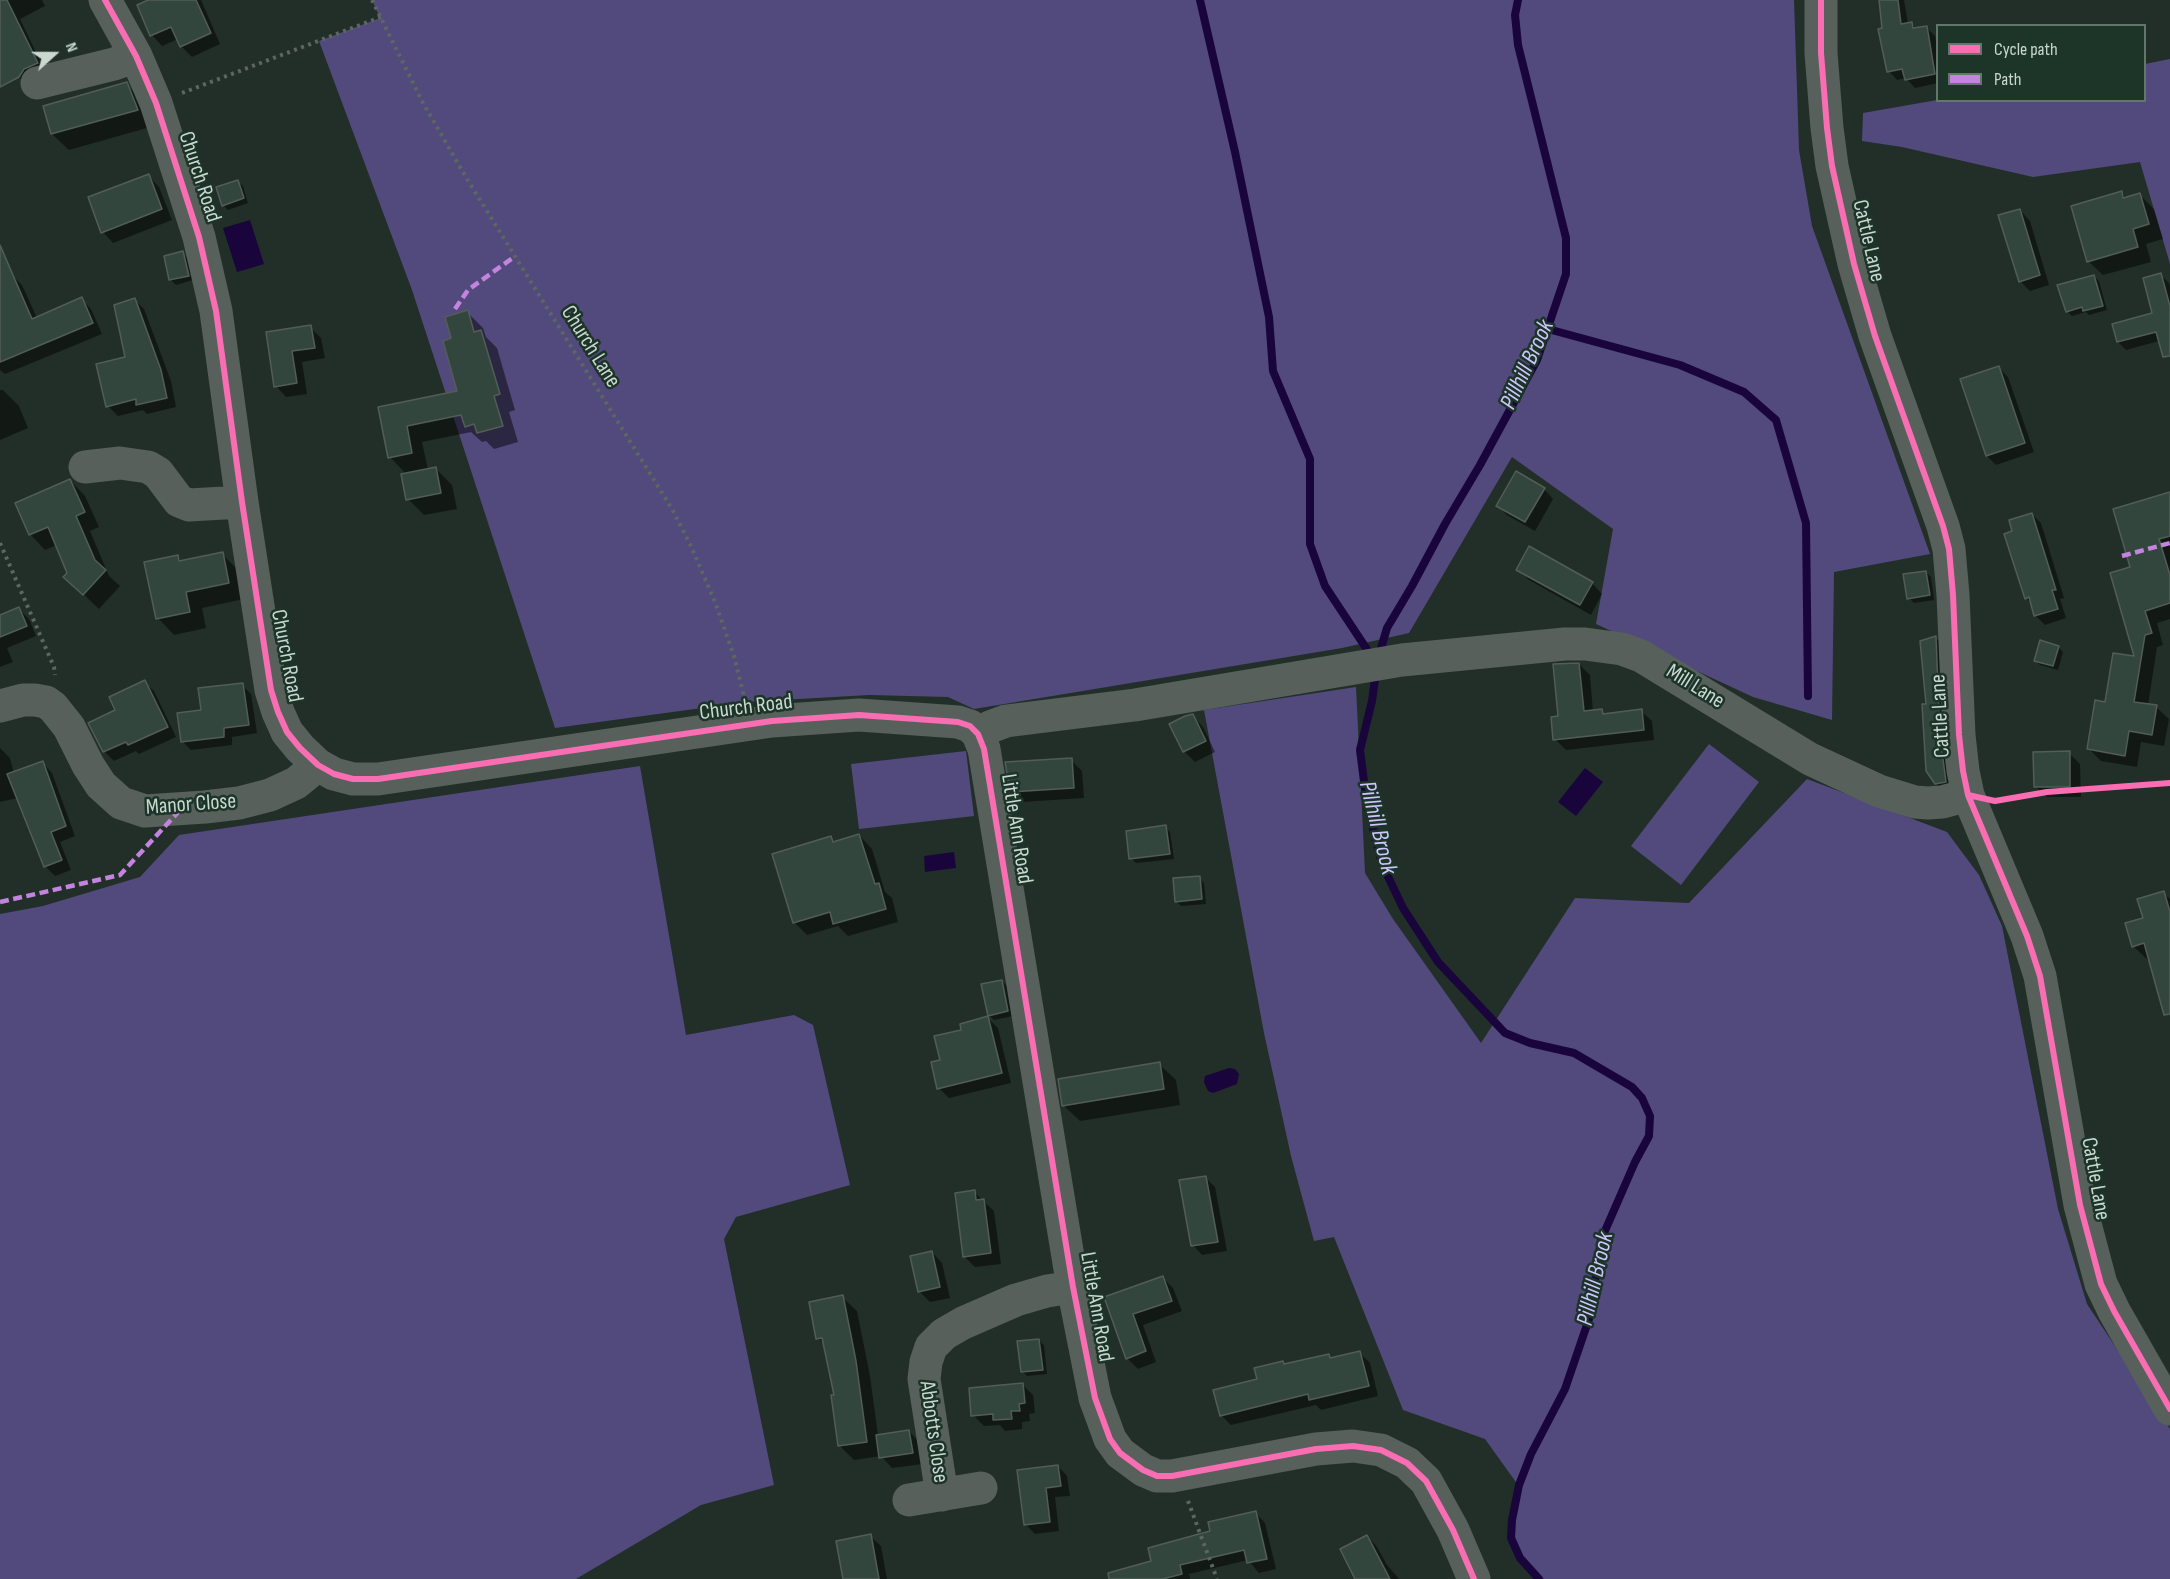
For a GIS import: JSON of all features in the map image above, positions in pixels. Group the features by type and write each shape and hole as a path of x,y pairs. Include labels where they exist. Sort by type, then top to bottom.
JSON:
{"street":[{"name":"Church Road","path":"105,0 136,56 156,103 183,183 209,277 218,323 266,661 278,712 287,732 318,765 334,774 353,779 378,779 748,725 859,716 958,722 970,726 978,734"},
{"name":"Cattle Lane","path":"1821,0 1823,93 1827,128 1832,166 1854,264 1875,336 1943,526 1949,549 1959,735 1968,795 2027,936 2040,976 2080,1205 2101,1284 2170,1409"},
{"path":"37,83 114,64 136,56"},
{"path":"85,467 120,463 148,467 158,473 179,501 185,517 242,502"},
{"name":"Mill Lane","path":"978,734 1006,722 1136,705 1402,660 1565,644 1603,645 1622,649 1661,666 1810,759 1879,791 1915,802 1928,803 1968,795"},
{"path":"0,706 23,700 46,702"},
{"name":"Manor Close","path":"46,702 69,727 101,785 121,803 145,811 205,807 270,795 296,783 318,765"},
{"name":"Little Ann Road","path":"978,734 984,749 1073,1287 1095,1398 1110,1439 1120,1453 1143,1470 1158,1476 1179,1475 1316,1449 1353,1446 1381,1450 1407,1463 1426,1481 1453,1530 1474,1579"},
{"name":"Abbotts Close","path":"942,1495 924,1379 931,1347 944,1334 963,1323 1016,1300 1047,1291 1073,1287"},
{"name":"Abbotts Close","path":"909,1500 981,1488"}],"path":[{"path":"156,103 381,17"},
{"path":"0,543 54,667 55,683 46,702"},
{"path":"1179,1475 1217,1579"}],"shaded area":[{"path":"372,0 1794,0 1799,150 1812,226 1930,554 1834,572 1832,720 1753,697 1596,624 1613,529 1512,457 1409,633 1342,648 974,709 948,697 869,695 746,702 555,728 412,290 319,41 380,18"},
{"path":"2170,59 2170,264 2140,162 2033,177 1902,147 1862,141 1863,113 1936,100 1936,102 2146,102 2146,64"},
{"path":"250,220 264,264 237,272 223,228"},
{"path":"1356,687 1365,873 1393,919 1481,1043 1575,898 1689,903 1807,779 1947,832 1979,875 2002,926 2058,1209 2087,1304 2170,1429 2170,1579 1539,1579 1531,1572 1520,1558 1511,1538 1518,1485 1485,1439 1403,1410 1334,1237 1314,1241 1291,1156 1264,1033 1204,710"},
{"path":"1709,744 1759,782 1681,885 1631,846"},
{"path":"966,751 974,816 859,829 851,764"},
{"path":"640,766 686,1035 794,1015 813,1025 850,1185 736,1217 724,1239 774,1485 701,1505 576,1579 0,1579 0,914 43,906 140,877 179,835"},
{"path":"1585,768 1603,782 1576,816 1558,802"},
{"path":"954,852 956,868 925,872 924,856"},
{"path":"1229,1068 1235,1069 1239,1074 1237,1084 1213,1093 1208,1091 1204,1082 1205,1076"}],"building":[{"path":"0,0 7,0 38,63 24,69 19,77 0,87"},
{"path":"148,0 196,0 211,33 180,47 171,27 150,36 137,5"},
{"path":"1879,0 1898,0 1901,24 1912,22 1913,28 1927,26 1935,74 1905,80 1902,69 1887,72 1878,29 1882,28"},
{"path":"127,82 138,110 51,134 43,106"},
{"path":"149,174 162,209 101,233 88,197"},
{"path":"238,180 244,198 222,206 216,187"},
{"path":"2122,191 2123,198 2140,193 2149,224 2133,229 2138,247 2087,262 2071,206"},
{"path":"2020,209 2040,275 2019,282 1998,215"},
{"path":"0,245 32,319 82,297 93,323 0,362"},
{"path":"183,251 189,276 169,280 164,256"},
{"path":"2161,273 2170,306 2170,356 2163,357 2156,332 2117,342 2112,324 2152,313 2143,278"},
{"path":"2094,275 2103,306 2083,311 2082,307 2066,312 2057,285"},
{"path":"135,298 161,370 167,398 136,405 136,399 106,407 96,364 125,357 114,305"},
{"path":"468,310 474,332 481,330 500,394 494,396 503,426 477,433 474,424 465,427 461,415 407,426 412,453 388,458 378,407 457,391 443,341 451,338 445,317"},
{"path":"311,325 315,348 292,351 297,383 274,387 266,332"},
{"path":"1999,366 2025,443 1986,456 1960,379"},
{"path":"436,467 441,493 406,500 401,474"},
{"path":"1516,471 1545,488 1525,522 1496,506"},
{"path":"70,479 85,512 76,516 95,560 106,570 83,595 63,577 67,573 48,527 29,535 15,503"},
{"path":"2170,492 2170,536 2159,539 2170,575 2170,603 2145,611 2152,633 2145,635 2134,702 2157,705 2152,735 2129,731 2125,756 2087,749 2095,700 2105,702 2113,653 2134,656 2110,573 2130,567 2113,509"},
{"path":"2032,513 2056,590 2052,590 2058,609 2034,616 2029,597 2025,599 2004,534 2012,531 2009,520"},
{"path":"1529,546 1593,582 1580,605 1516,570"},
{"path":"223,552 229,583 186,592 190,612 156,619 144,562 178,555 179,561"},
{"path":"1926,571 1930,595 1907,599 1903,574"},
{"path":"19,607 27,626 0,637 0,615"},
{"path":"1936,636 1940,736 1946,782 1935,784 1926,771 1922,704 1926,704 1920,641"},
{"path":"2040,640 2059,646 2053,666 2034,661"},
{"path":"1579,663 1584,711 1602,709 1603,714 1642,709 1644,730 1553,740 1551,717 1558,716 1553,664"},
{"path":"145,680 168,727 128,745 126,742 103,752 88,723 115,710 109,697"},
{"path":"243,683 249,725 224,728 224,737 181,742 177,713 201,710 198,688"},
{"path":"1193,714 1206,741 1183,752 1169,724"},
{"path":"2070,751 2070,787 2034,787 2033,752"},
{"path":"1072,758 1074,788 1010,792 1005,762"},
{"path":"43,761 66,826 51,832 62,860 44,867 7,774"},
{"path":"1166,825 1170,854 1129,859 1126,831"},
{"path":"859,834 875,884 879,883 886,909 833,924 830,912 793,923 772,854 831,836 833,842"},
{"path":"1200,876 1202,899 1175,902 1173,878"},
{"path":"2164,891 2170,912 2170,1014 2164,1015 2144,943 2132,947 2125,923 2143,918 2137,899"},
{"path":"1002,980 1008,1011 988,1016 981,984"},
{"path":"988,1016 1002,1073 937,1089 931,1062 940,1060 934,1036 961,1030 960,1024"},
{"path":"1160,1062 1164,1089 1062,1106 1058,1079"},
{"path":"1206,1176 1218,1242 1191,1246 1179,1180"},
{"path":"975,1190 976,1200 984,1199 991,1253 963,1257 955,1193"},
{"path":"932,1251 940,1287 918,1292 910,1256"},
{"path":"1163,1276 1172,1301 1133,1314 1146,1351 1126,1359 1104,1297"},
{"path":"843,1295 856,1361 867,1442 838,1446 831,1395 834,1395 822,1338 816,1339 809,1302"},
{"path":"1039,1339 1043,1370 1021,1372 1017,1341"},
{"path":"1360,1351 1369,1386 1309,1400 1308,1394 1220,1416 1213,1390 1257,1379 1254,1368 1283,1361 1284,1364 1329,1354 1330,1358"},
{"path":"1023,1383 1025,1403 1019,1404 1020,1411 1011,1411 1012,1419 993,1420 993,1414 971,1416 969,1388"},
{"path":"909,1430 913,1453 879,1458 876,1435"},
{"path":"1058,1465 1061,1486 1046,1488 1050,1522 1024,1525 1017,1470"},
{"path":"1256,1511 1267,1559 1247,1563 1244,1550 1180,1565 1182,1574 1163,1579 1109,1579 1108,1573 1151,1561 1148,1548 1210,1531 1208,1522"},
{"path":"871,1534 879,1579 843,1579 836,1541"},
{"path":"1367,1535 1390,1579 1355,1579 1340,1549"}],"waterway":[{"path":"1200,0 1235,152 1269,317 1273,371 1310,459 1310,544 1325,586 1372,657"},
{"name":"Pillhill Brook","path":"1379,655 1387,628 1537,360 1566,274 1566,238 1518,45 1515,15 1518,0"},
{"path":"1548,329 1680,365 1744,392 1776,420 1806,523 1808,696"},
{"name":"Pillhill Brook","path":"1376,672 1372,701 1360,750 1367,805 1382,864 1403,908 1438,962 1505,1033 1530,1043 1574,1053 1632,1087 1642,1098 1650,1116 1649,1136 1635,1162 1601,1240 1590,1316 1565,1389 1531,1454 1519,1485 1511,1538 1520,1558 1539,1579"}],"marked path":[{"path":"455,309 468,290 514,257"},
{"path":"2122,556 2170,543"},
{"path":"0,902 120,875 181,809"}],"cycle path":[{"path":"105,0 136,56 156,103 199,237 216,311 271,690 287,732 300,748 318,765 334,774 353,779 378,779 772,721 859,715 958,722 970,726 978,734 984,749 1073,1287 1095,1398 1110,1439 1120,1453 1143,1470 1157,1476 1172,1476 1316,1449 1353,1446 1381,1450 1407,1463 1426,1481 1453,1530 1474,1579"},
{"path":"1821,0 1821,53 1827,128 1832,166 1854,264 1875,336 1943,526 1949,549 1959,735 1968,795 2027,936 2040,976 2080,1205 2101,1284 2170,1409"},
{"path":"1968,795 1995,801 2047,792 2170,783"}]}
